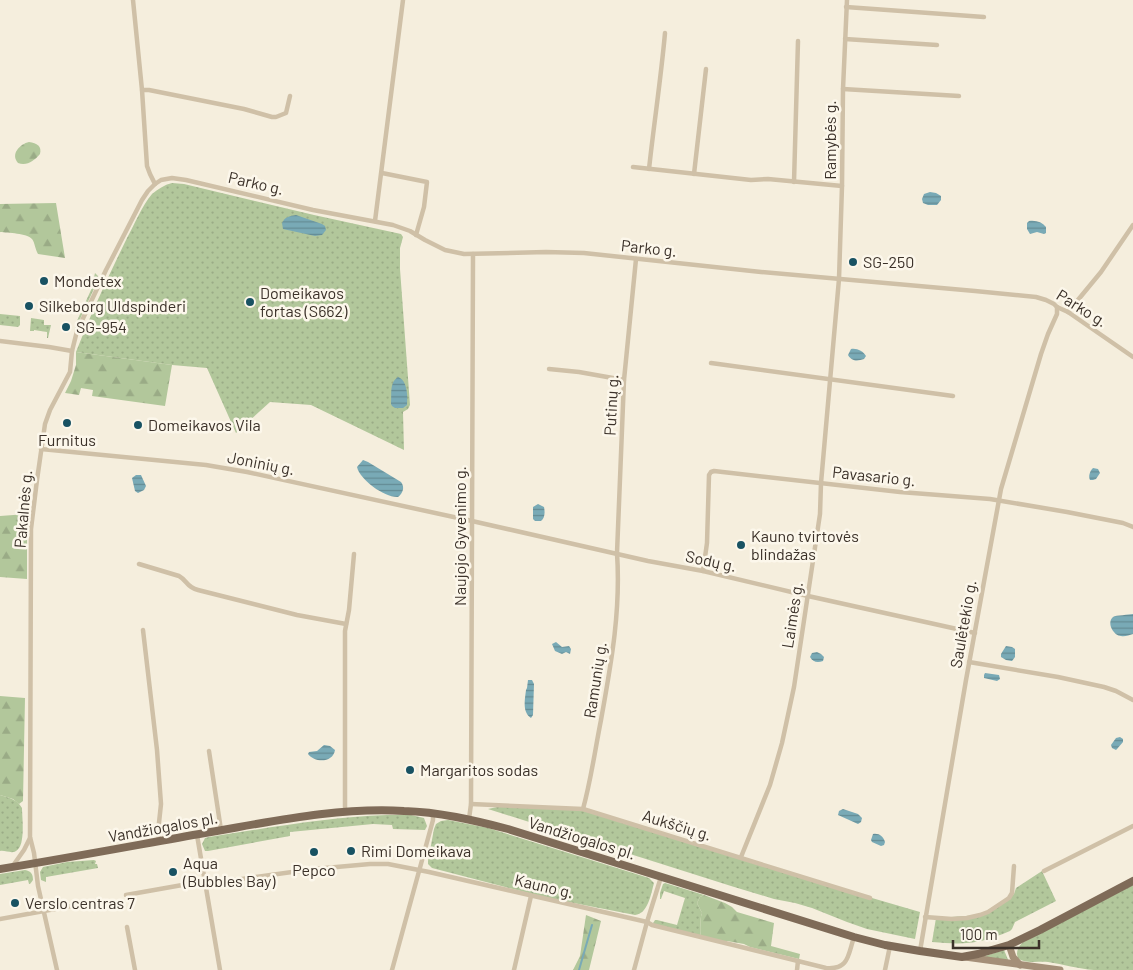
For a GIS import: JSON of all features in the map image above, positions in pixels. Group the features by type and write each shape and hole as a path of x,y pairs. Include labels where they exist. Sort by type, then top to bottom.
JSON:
{"main road":[{"name":"Vandžiogalos pl.","path":"0,869 294,818 345,812 402,810 469,819 508,829 854,937 890,946 962,957 1008,945 1133,881"},
{"path":"1008,945 1013,956 1021,965"},
{"path":"962,957 1041,969 1060,970"}],"street":[{"path":"133,0 147,166 155,184"},
{"path":"375,221 403,0"},
{"name":"Ramybės g.","path":"839,279 847,0"},
{"path":"846,7 984,17"},
{"path":"649,169 661,75 664,33"},
{"path":"845,39 937,45"},
{"path":"794,182 798,41"},
{"path":"694,174 706,69"},
{"path":"843,89 959,96"},
{"path":"142,90 244,109 274,117 286,113 290,96"},
{"path":"633,167 751,180 768,179 842,186"},
{"path":"382,173 428,182 424,207 416,235"},
{"name":"Parko g.","path":"155,184 168,179 186,180 313,210 375,221 403,228 445,250 464,254 584,253 1036,297 1046,300 1068,312 1133,357"},
{"name":"Pakalnės g.","path":"57,970 38,886 30,836 32,529 43,432 48,417 70,372 72,351 78,331 106,270 142,200 155,184"},
{"path":"1068,312 1101,272 1133,225"},
{"name":"Naujojo Gyvenimo g.","path":"469,819 471,804 473,254"},
{"name":"Putinų g.","path":"617,554 624,380 636,259"},
{"name":"Laimės g.","path":"741,857 770,785 782,743 794,686 820,514 821,483 839,279"},
{"name":"Saulėtekio g.","path":"920,951 998,501 1014,443 1057,307"},
{"path":"0,342 72,351"},
{"path":"711,363 953,396"},
{"path":"550,369 624,380"},
{"name":"Joninių g.","path":"41,449 206,465 247,472 472,521"},
{"name":"Pavasario g.","path":"703,571 707,543 709,475 711,472 716,471 998,501 1089,516 1133,527"},
{"name":"Sodų g.","path":"472,521 974,632"},
{"path":"345,812 345,640 346,624 350,610 354,554"},
{"name":"Ramunių g.","path":"583,810 593,769 614,642 618,586 617,554"},
{"path":"139,564 179,576 189,587 198,590 286,612 346,624"},
{"path":"143,630 160,798 159,841"},
{"path":"969,662 1104,687 1133,700"},
{"path":"209,751 221,830"},
{"name":"Aukščių g.","path":"471,804 583,810 870,898"},
{"path":"392,970 434,813"},
{"path":"1044,871 1133,826"},
{"path":"196,835 220,970"},
{"path":"11,867 24,850 30,836"},
{"name":"Kauno g.","path":"126,895 188,884 314,869 388,864 647,922 652,925 826,968 839,968 844,964 854,937"},
{"path":"925,917 967,918 988,912 1009,898 1012,893 1014,866"},
{"path":"634,970 661,877"},
{"path":"514,970 531,896"},
{"path":"0,919 88,903"},
{"path":"127,927 135,970"},
{"path":"886,970 890,946"},
{"path":"797,970 798,961"}],"green space":[{"path":"29,142 38,145 40,154 30,162 18,163 15,156 17,150"},
{"name":"Domeikavos fortas (S662)","path":"172,183 184,184 401,234 403,237 400,248 400,269 410,405 403,412 404,450 311,405 270,402 236,433 207,368 76,352 107,280 141,210 152,194 161,187"},
{"path":"56,203 65,258 38,254 30,237 0,232 0,204"},
{"path":"95,273 98,276 98,280 74,332 76,323 91,290"},
{"path":"0,314 20,316 20,325 18,327 0,325"},
{"path":"31,318 44,320 44,325 51,325 48,338 47,332 30,331"},
{"path":"76,352 172,365 165,406 92,396 93,390 81,388 79,395 65,393 76,365"},
{"path":"27,514 27,579 0,577 0,516"},
{"path":"0,696 25,698 23,801 19,804 13,799 0,795"},
{"path":"0,795 10,798 22,808 22,838 19,848 14,852 0,851"},
{"path":"506,805 583,809 920,912 915,939 867,929 812,908 731,886 488,809"},
{"path":"411,815 424,818 427,826 425,830 393,829 392,825 373,824 290,832 290,836 208,851 205,851 202,844 205,838 253,830 320,820"},
{"path":"448,820 488,828 649,878 654,883 648,903 643,911 635,915 548,898 432,868 428,861 434,829 436,824"},
{"path":"94,860 98,868 46,877 46,882 41,880 40,872 43,867 67,862"},
{"path":"25,870 32,874 33,880 30,884 28,880 0,885 0,874"},
{"path":"1042,871 1056,901 1015,922 1010,931 972,943 932,942 936,918 980,915 1014,894 1016,888"},
{"path":"665,883 704,895 700,897 697,903 702,913 700,937 652,925 657,920 677,925 685,898 664,891 660,899 660,893"},
{"path":"1133,885 1133,970 1094,970 1048,962 1027,962 1017,956 1018,948 1022,943"},
{"path":"704,895 725,903 737,912 774,923 771,946 800,954 799,959 744,944 727,941 726,943 700,937 702,913 697,903 700,897"},
{"path":"586,915 601,921 589,970 573,970 580,956"},
{"path":"1004,950 1009,962 979,958"}],"water":[{"path":"930,192 941,196 941,200 937,205 923,203 924,194"},
{"path":"296,215 322,224 326,230 322,235 315,236 283,229 282,223 284,219"},
{"path":"1029,221 1043,224 1046,227 1046,233 1037,232 1030,234 1027,229"},
{"path":"851,349 860,350 866,356 862,360 853,360 848,355"},
{"path":"398,377 403,381 407,393 407,405 403,408 395,408 391,404 393,382"},
{"path":"363,460 401,482 403,488 398,497 387,495 380,491 363,477 357,467"},
{"path":"1093,468 1098,469 1100,473 1096,479 1090,480 1089,477"},
{"path":"136,475 141,475 146,486 144,490 138,493 135,491 132,478"},
{"path":"538,504 544,507 544,515 541,521 535,521 533,519 533,507"},
{"path":"1133,614 1133,634 1122,636 1116,634 1110,622 1113,617"},
{"path":"556,642 562,647 569,646 571,649 570,654 566,652 562,654 555,651 552,644"},
{"path":"1006,646 1015,649 1015,657 1012,661 1001,657"},
{"path":"817,652 824,657 823,661 815,662 810,657 812,653"},
{"path":"985,673 999,675 1000,679 997,681 984,678"},
{"path":"528,680 532,680 534,684 533,715 531,718 526,712 525,705"},
{"path":"1120,737 1123,739 1123,742 1116,750 1112,748 1111,745 1116,738"},
{"path":"324,745 330,746 335,750 331,757 319,760 308,754 309,752 317,751"},
{"path":"843,809 858,814 862,818 861,822 858,824 838,815 839,811"},
{"path":"873,834 882,837 885,842 884,845 881,846 872,842"}],"waterway":[{"path":"579,970 592,925"}],"place":[{"name":"SG-250","path":"853,262"},
{"name":"Mondetex","path":"44,281"},
{"name":"Domeikavos fortas (S662)","path":"250,302"},
{"name":"Silkeborg Uldspinderi","path":"29,306"},
{"name":"SG-954","path":"66,327"},
{"name":"Furnitus","path":"67,423"},
{"name":"Domeikavos Vila","path":"138,425"},
{"name":"Kauno tvirtovės blindažas","path":"741,545"},
{"name":"Margaritos sodas","path":"410,770"},
{"name":"Rimi Domeikava","path":"351,851"},
{"name":"Pepco","path":"314,852"},
{"name":"Aqua (Bubbles Bay)","path":"173,872"},
{"name":"Verslo centras 7","path":"15,903"}]}
